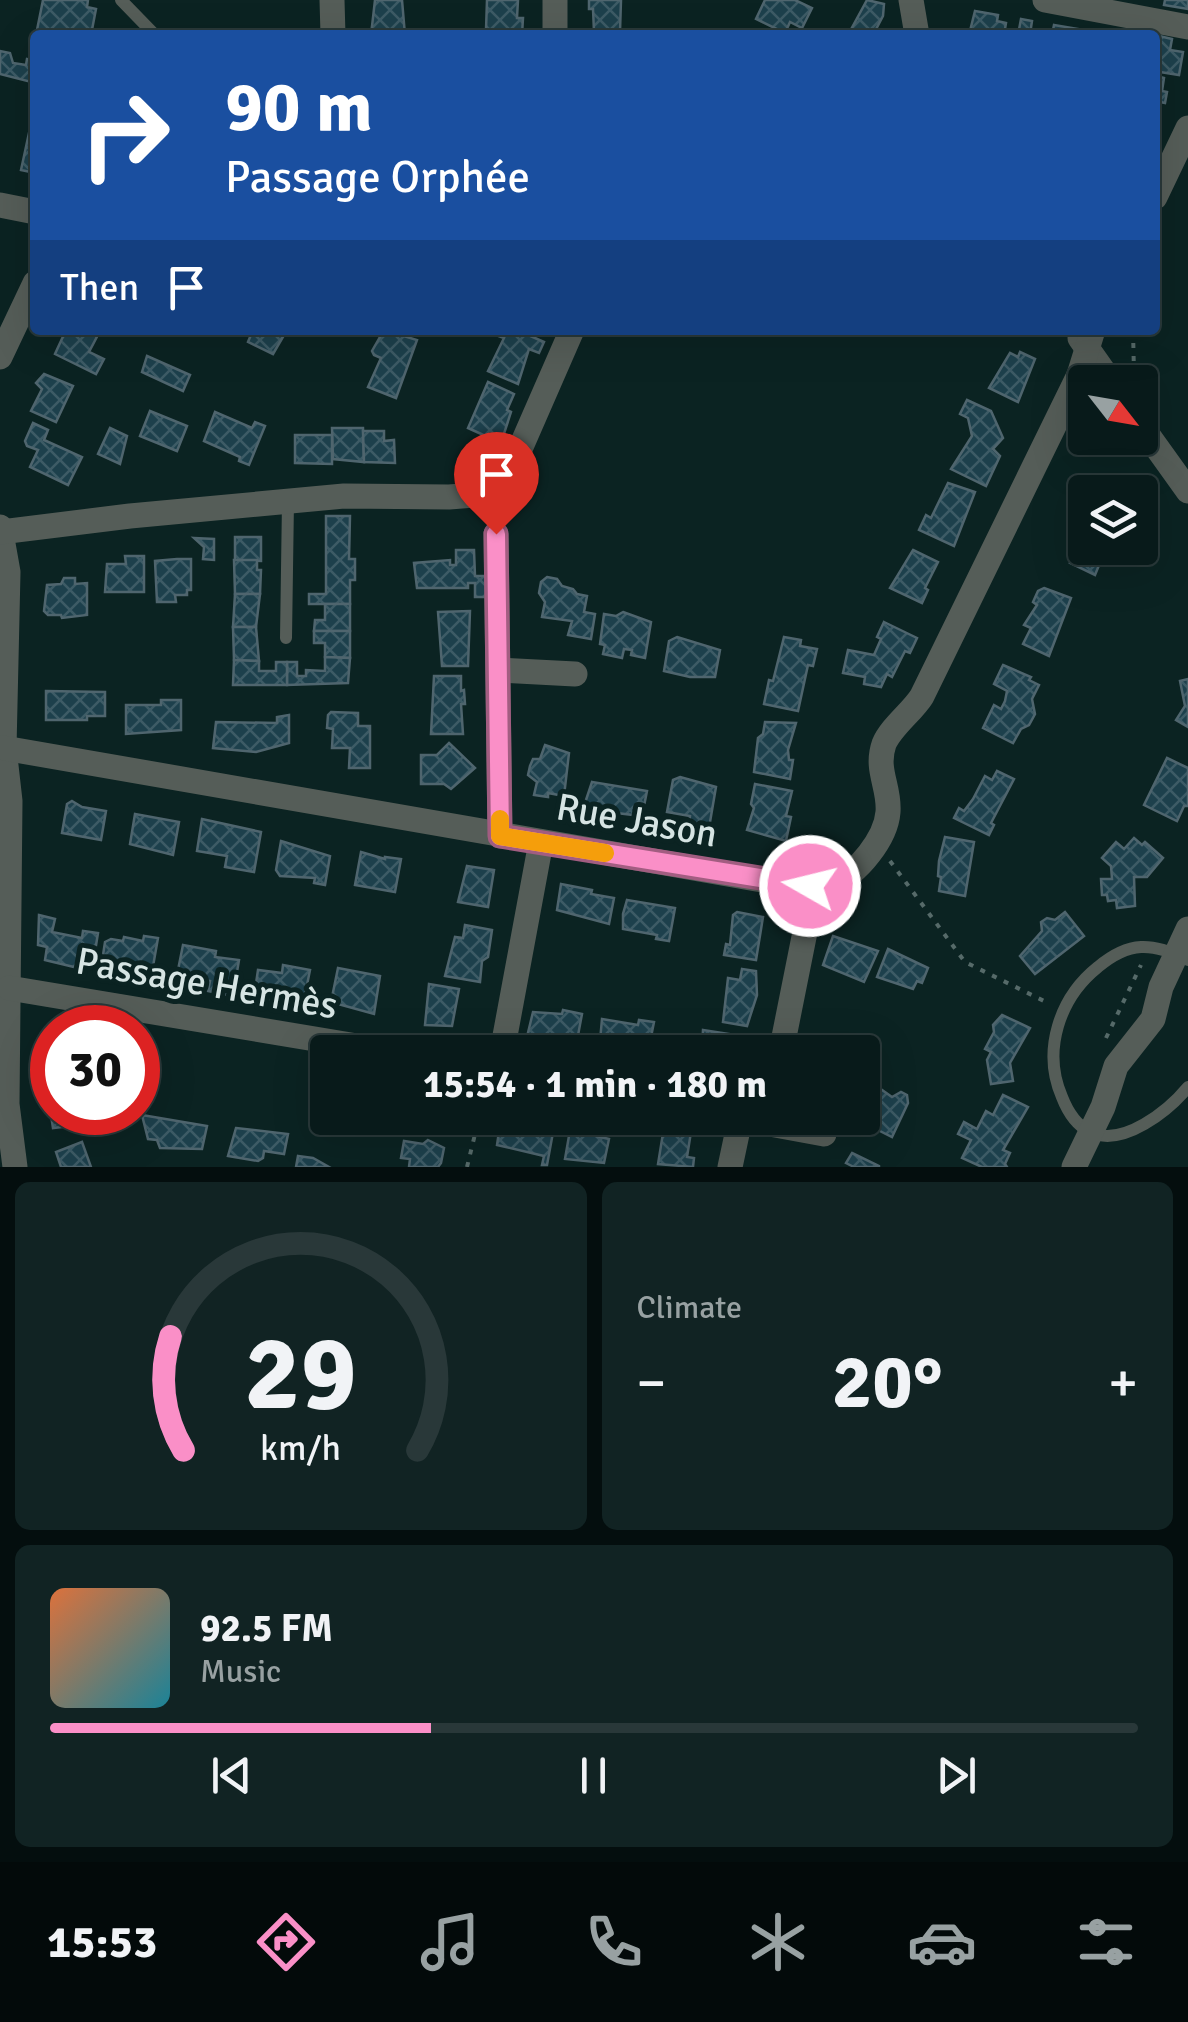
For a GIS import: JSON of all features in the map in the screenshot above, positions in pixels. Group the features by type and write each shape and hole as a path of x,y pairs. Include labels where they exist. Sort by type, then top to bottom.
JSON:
{"street":[{"path":"332,0 332,30"},
{"path":"555,0 556,30"},
{"path":"912,0 916,30"},
{"path":"1045,0 1188,27"},
{"path":"1160,187 1188,128"},
{"path":"0,204 30,211"},
{"path":"0,357 30,294"},
{"path":"15,1167 6,1104 4,1022 9,988 10,801 4,784 8,572 0,530 344,496 487,494 510,472 570,335"},
{"path":"1085,336 1101,365"},
{"path":"876,843 888,814 879,769 885,741 912,713 922,696 1079,375 1085,336"},
{"path":"1158,450 1188,492"},
{"path":"496,534 500,836"},
{"path":"499,670 575,674"},
{"name":"Rue Jason","path":"4,748 500,836 810,886 832,884 854,871 876,843"},
{"path":"505,1035 541,842"},
{"path":"784,1035 810,886"},
{"path":"1074,1167 1104,1107 1116,1066 1153,1019 1162,986 1182,957 1188,930"},
{"name":"Passage Hermès","path":"9,988 310,1038"},
{"path":"730,1167 735,1135"}],"lane":[{"path":"120,0 150,30"},
{"path":"286,638 288,501"},
{"path":"1182,957 1152,944 1115,953 1086,976 1064,1010 1053,1050 1053,1077 1069,1114 1090,1132 1113,1135 1143,1125 1170,1108 1188,1087"}],"path":[{"path":"1132,365 1133,335"},
{"path":"876,843 965,962 1064,1010"},
{"path":"1102,1046 1152,944"},
{"path":"466,1167 474,1135"}],"building":[{"path":"43,0 88,0 87,7 96,9 92,30 37,30"},
{"path":"375,0 402,0 405,30 372,30"},
{"path":"487,0 518,0 517,18 523,18 522,30 486,30"},
{"path":"589,0 621,0 620,30 594,30 593,9 589,9"},
{"path":"765,0 795,0 812,8 802,28 790,22 786,30 779,30 756,19"},
{"path":"867,0 884,4 876,30 851,30"},
{"path":"1165,0 1188,0 1188,9 1164,5"},
{"path":"975,11 998,15 997,21 1006,23 1005,30 970,30"},
{"path":"1021,19 1032,21 1031,30 1019,30"},
{"path":"1054,25 1078,29 1078,30 1053,30"},
{"path":"1160,36 1172,39 1170,50 1183,52 1179,75 1160,72"},
{"path":"0,51 10,53 13,63 26,65 27,59 30,82 0,74"},
{"path":"1160,77 1164,78 1162,91 1167,92 1165,103 1160,102"},
{"path":"29,133 30,133 30,172 21,170"},
{"path":"64,335 98,335 89,352 104,359 96,374 55,354"},
{"path":"251,335 284,335 273,354 248,342"},
{"path":"381,335 417,340 396,398 368,387 381,358 372,351"},
{"path":"496,335 528,335 544,342 539,353 529,349 518,384 488,371 504,338"},
{"path":"1020,352 1035,359 1018,402 989,388 1010,353 1018,357"},
{"path":"147,356 190,375 183,391 142,372"},
{"path":"44,374 73,386 56,422 31,411 42,389 36,383"},
{"path":"488,382 514,394 501,443 468,428"},
{"path":"967,400 991,411 1003,438 993,449 1000,456 986,486 951,469 972,436 968,418 960,414"},
{"path":"150,411 187,426 177,451 140,436"},
{"path":"215,412 252,428 255,422 265,426 249,465 204,441"},
{"path":"33,423 48,430 44,440 82,457 68,485 30,467 38,450 25,441"},
{"path":"110,428 127,436 120,464 98,454"},
{"path":"332,428 363,428 364,462 333,459"},
{"path":"363,431 384,431 384,441 394,440 395,463 364,462"},
{"path":"295,435 332,435 332,464 295,463"},
{"path":"948,483 975,492 954,546 919,530 926,515 931,518"},
{"path":"326,516 350,516 349,559 355,559 355,580 350,580 350,604 309,604 309,594 326,594"},
{"path":"235,537 261,537 261,561 235,560"},
{"path":"194,538 214,539 214,560 203,559 204,547"},
{"path":"456,550 474,550 475,576 493,576 493,597 475,597 475,583 468,583 468,588 417,588 414,563 450,560 450,565 456,565"},
{"path":"913,550 938,562 922,603 890,588"},
{"path":"125,556 144,556 144,592 105,592 107,564 126,564"},
{"path":"191,559 191,590 187,590 187,595 175,595 176,602 157,602 155,561"},
{"path":"234,560 257,560 257,570 261,570 260,594 235,594"},
{"path":"1074,565 1099,565 1095,575"},
{"path":"547,577 587,596 584,612 595,614 591,639 568,635 572,621 542,617 545,602 539,593 541,582"},
{"path":"64,578 75,578 75,584 87,583 87,615 62,618 44,611 47,585 61,584"},
{"path":"1044,588 1071,598 1049,656 1023,644 1031,628 1024,625 1037,605 1033,602 1038,591"},
{"path":"235,594 260,594 256,627 233,627"},
{"path":"325,604 350,604 350,631 314,631 315,620 325,620"},
{"path":"470,611 468,666 442,666 438,612"},
{"path":"623,612 651,622 645,658 624,649 622,658 603,654 605,645 600,644 604,614 616,616"},
{"path":"884,622 917,638 910,653 905,651 892,677 887,674 881,687 864,684 865,677 843,673 848,650 874,655"},
{"path":"233,627 256,627 259,661 234,660"},
{"path":"314,631 350,631 350,658 325,657 325,643 314,643"},
{"path":"677,637 720,650 715,677 664,671 669,641"},
{"path":"784,637 817,649 813,666 808,665 798,711 764,704"},
{"path":"325,657 350,658 348,683 287,685 287,662 297,662 297,676 306,676 306,670 325,671"},
{"path":"234,660 259,661 259,671 276,671 276,662 287,662 287,685 233,685"},
{"path":"1003,665 1031,677 1029,680 1039,685 1032,699 1035,714 1013,743 983,728 994,705 1001,709 1005,701 1007,691 994,684"},
{"path":"434,676 461,676 465,704 461,704 463,734 431,734"},
{"path":"1188,679 1188,727 1176,720 1185,706 1180,681"},
{"path":"46,691 105,692 105,716 46,720"},
{"path":"161,700 181,700 181,730 126,734 126,705 161,705"},
{"path":"331,712 358,713 358,726 370,726 370,768 349,768 350,748 332,748 333,729 327,728"},
{"path":"289,715 289,743 256,752 213,748 216,722 277,723 277,717"},
{"path":"765,722 796,723 788,750 789,760 793,760 790,779 754,772 758,738"},
{"path":"449,743 475,768 451,789 444,784 421,784 421,755 437,755"},
{"path":"545,745 569,753 564,796 534,795 537,782 528,775 533,759 540,759"},
{"path":"1167,758 1188,768 1188,806 1184,806 1177,821 1144,805"},
{"path":"997,771 1014,779 991,823 994,825 989,835 954,818 959,808 964,811 973,799 985,776 992,780"},
{"path":"680,777 716,787 709,828 689,824 690,816 667,812 673,780"},
{"path":"592,782 647,791 642,816 583,809"},
{"path":"755,784 792,791 786,841 747,830 754,808 751,804"},
{"path":"72,801 106,811 101,840 62,833 67,804"},
{"path":"135,814 179,822 173,855 130,844"},
{"path":"202,819 261,832 254,872 225,867 227,856 197,851"},
{"path":"945,837 974,842 965,896 939,891 939,861"},
{"path":"1134,838 1163,858 1147,877 1134,877 1135,906 1117,908 1116,900 1108,901 1107,895 1102,895 1101,879 1112,879 1111,866 1102,858 1116,842 1124,849"},
{"path":"281,841 330,856 325,885 314,883 315,878 280,876 276,870"},
{"path":"361,852 401,859 395,892 355,885"},
{"path":"467,866 494,870 488,907 458,902"},
{"path":"561,884 614,898 609,924 557,910"},
{"path":"627,900 675,908 669,941 623,929"},
{"path":"737,912 763,917 756,960 724,955"},
{"path":"1065,912 1084,936 1035,974 1020,956 1042,931 1041,922 1047,918 1055,920"},
{"path":"39,915 55,919 52,932 82,938 83,931 98,933 93,964 80,962 78,968 45,960 47,947 38,945"},
{"path":"465,925 492,930 480,982 445,976 455,937 463,938"},
{"path":"144,936 158,938 152,972 101,968 105,942 123,941 124,937 143,941"},
{"path":"833,936 878,951 864,982 823,965"},
{"path":"183,945 216,951 215,957 239,960 233,996 208,991 210,981 189,977 188,982 176,980"},
{"path":"888,949 928,968 922,983 917,981 913,989 877,977"},
{"path":"283,965 310,970 304,1000 279,996 278,1002 254,997 258,970 282,973"},
{"path":"338,968 380,976 374,1014 331,1002"},
{"path":"742,969 756,971 757,995 747,1026 723,1022 728,978 740,980"},
{"path":"429,984 459,989 452,1026 425,1025"},
{"path":"563,1010 582,1014 578,1035 527,1035 533,1012 562,1014"},
{"path":"1002,1015 1030,1028 1010,1063 1013,1081 991,1084 987,1060 991,1052 985,1049 994,1032 993,1025"},
{"path":"602,1019 638,1025 639,1020 654,1022 651,1035 601,1035"},
{"path":"703,1030 736,1035 703,1035"},
{"path":"880,1089 892,1097 901,1092 907,1095 908,1103 892,1137 880,1131"},
{"path":"1003,1095 1028,1107 1003,1150 1010,1153 1007,1167 982,1167 962,1158 971,1140 958,1134 964,1122 977,1129 986,1111 993,1115"},
{"path":"160,1118 207,1126 202,1149 160,1148 157,1140 148,1139 147,1135 160,1135"},
{"path":"236,1128 288,1134 284,1154 264,1151 258,1161 228,1156"},
{"path":"498,1135 553,1135 547,1165 542,1165 544,1156 497,1145"},
{"path":"569,1135 609,1139 604,1163 565,1159"},
{"path":"663,1135 691,1135 687,1157 694,1158 693,1167 658,1164"},
{"path":"428,1140 444,1148 441,1163 438,1167 409,1167 410,1159 401,1158 404,1141 423,1144"},
{"path":"82,1142 91,1167 61,1167 56,1152"},
{"path":"852,1153 879,1167 854,1167 846,1163"},
{"path":"298,1156 313,1158 329,1167 296,1167"}],"slow traffic":[{"path":"500,819 500,836 605,853"}],"route":[{"path":"496,534 500,836 810,886"}]}
